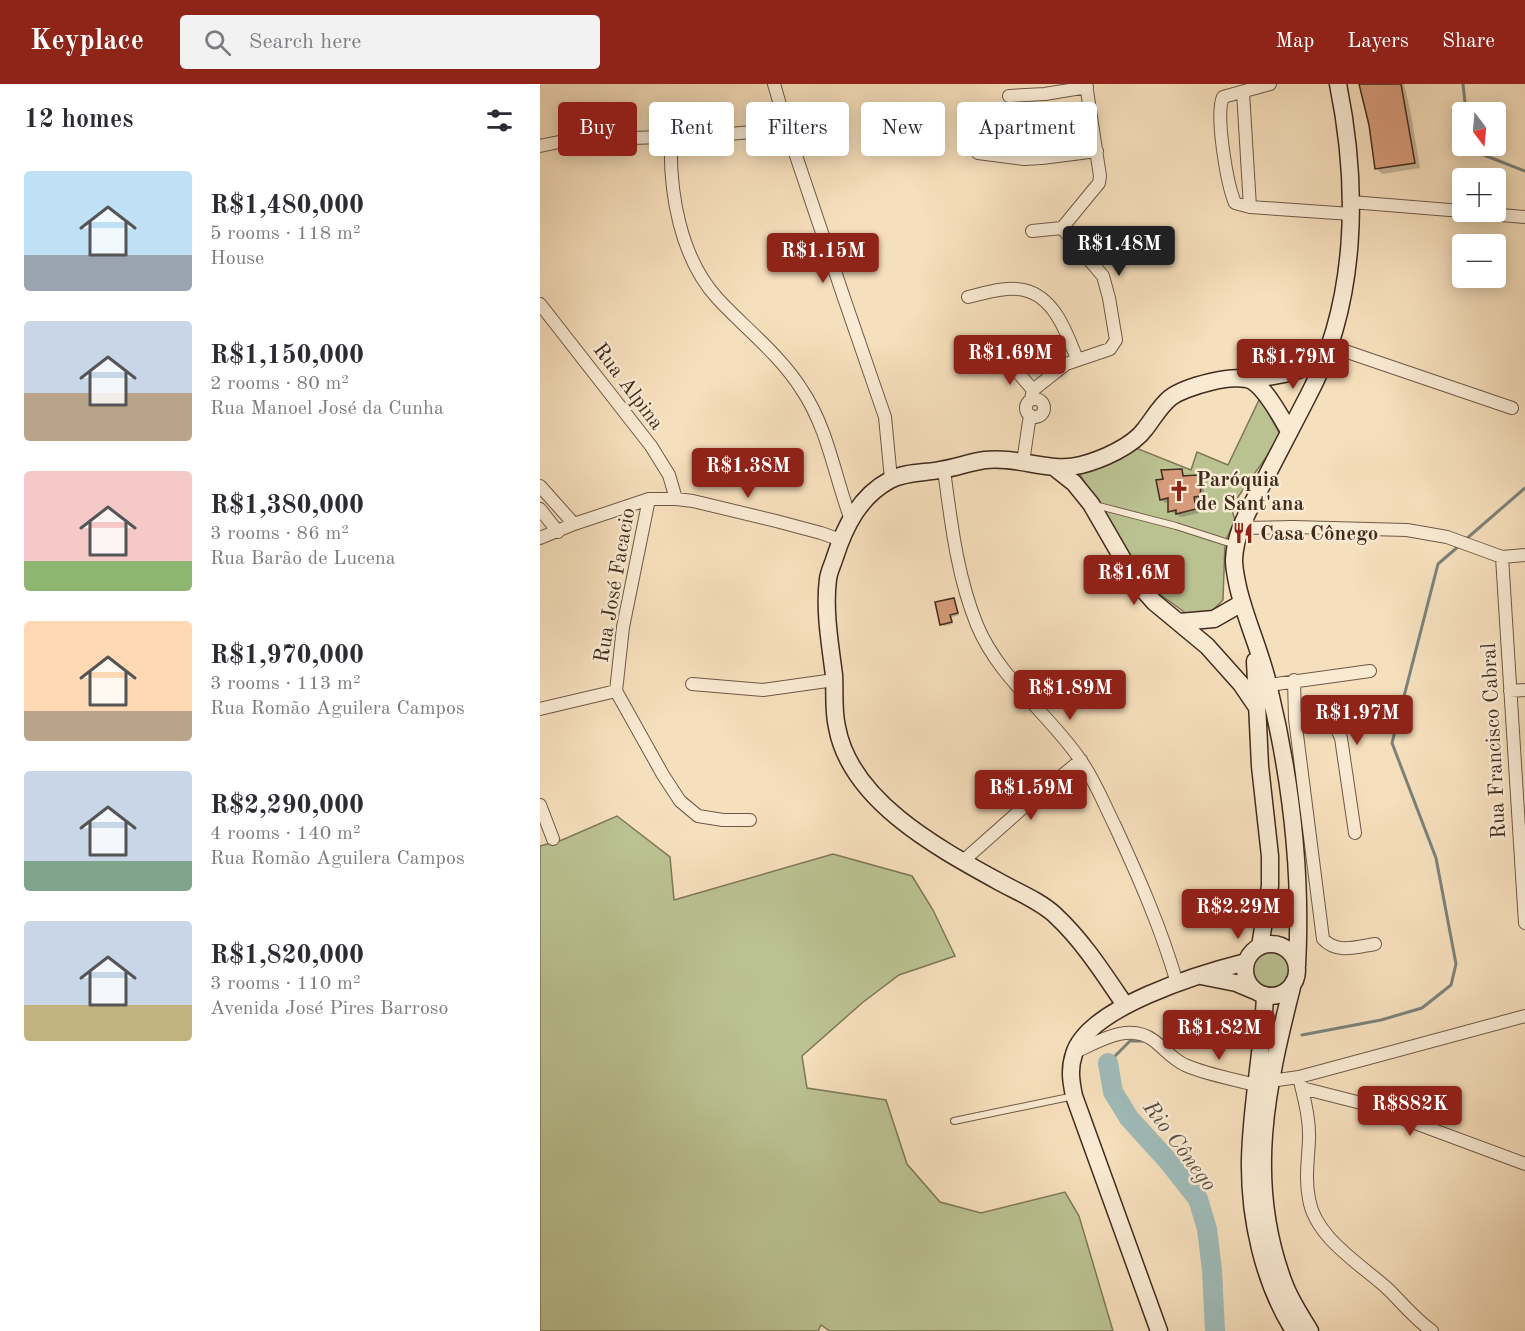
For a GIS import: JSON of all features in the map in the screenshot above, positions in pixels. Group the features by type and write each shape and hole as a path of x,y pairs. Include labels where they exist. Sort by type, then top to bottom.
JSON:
{"street":[{"path":"774,84 779,102"},
{"path":"1270,84 1223,97 1220,104 1220,117 1235,203 1250,207 1452,211"},
{"path":"1294,1331 1276,1296 1258,1238 1251,1196 1250,1159 1263,1083 1297,975 1300,918 1292,814 1269,685 1242,603 1234,562 1241,528 1327,353 1344,288 1351,208 1347,135 1338,84"},
{"path":"1009,96 1045,94 1086,85 1089,102"},
{"path":"1243,92 1250,207"},
{"path":"540,146 559,141 649,138"},
{"path":"1032,231 1062,228 1099,183 1097,151"},
{"path":"670,156 679,223 685,246 694,266 718,299 778,359 810,403 823,430 850,517"},
{"path":"796,156 885,417 891,479"},
{"path":"1011,156 1033,158 1051,156"},
{"path":"1506,215 1525,217"},
{"path":"1032,394 1066,364 1110,349 1116,340 1103,276 1062,228"},
{"path":"968,297 997,291 1023,290 1035,294 1059,318 1077,359"},
{"name":"Rua Alpina","path":"540,304 651,446 669,475 676,499"},
{"path":"1125,1005 1099,966 1053,913 963,861 915,830 890,811 861,782 849,760 836,725 827,614 828,577 850,517 891,479 987,460 1023,462 1055,468 1090,462 1134,441 1169,399 1181,392 1214,382 1251,380 1290,373 1327,353 1512,408"},
{"path":"998,362 1015,369 1032,394 1043,402 1042,414 1036,417 1030,416 1023,462"},
{"path":"1251,380 1263,391 1289,431"},
{"path":"1055,468 1074,483 1091,504 1136,582 1154,602 1207,646 1256,706"},
{"path":"944,470 954,543 965,591 978,626 998,664 1056,728 1081,760 1145,891 1165,943 1177,983"},
{"path":"540,486 574,524"},
{"path":"540,538 649,499 676,499 776,521 841,540"},
{"name":"Rua José Facacio","path":"649,499 623,627 616,692 680,801 698,816 723,820 750,820"},
{"path":"540,509 558,532"},
{"path":"1241,528 1293,526 1407,530 1447,537 1502,557 1525,555"},
{"name":"Rua Francisco Cabral","path":"1502,557 1525,923"},
{"path":"1179,622 1214,619 1242,603"},
{"path":"1255,645 1260,766 1270,856 1270,886 1260,946"},
{"path":"1269,685 1370,671"},
{"path":"692,684 763,690 834,680"},
{"path":"1294,680 1295,719 1323,939 1329,946 1338,949 1375,944"},
{"path":"1510,691 1525,690"},
{"path":"540,709 616,692"},
{"path":"1295,719 1326,721 1333,724 1341,738 1355,832"},
{"path":"963,861 1081,760"},
{"path":"540,806 553,838"},
{"path":"1297,966 1290,951 1281,945 1270,943 1251,952 1246,962 1246,979 1261,993 1263,1197 1271,1247 1281,1276 1310,1331"},
{"path":"1159,1331 1074,1096 1070,1074 1074,1053 1082,1040 1101,1022 1125,1005 1177,983 1246,962"},
{"path":"1201,976 1236,983 1261,993 1279,995 1293,983"},
{"path":"1074,1053 1124,1032 1136,1032 1153,1040 1183,1064 1200,1070 1263,1083 1300,1083 1525,1016"},
{"path":"1300,1083 1361,1103 1525,1164"},
{"path":"1300,1083 1308,1116 1306,1179 1309,1203 1320,1225 1341,1249 1432,1331"}],"lane":[{"path":"1091,504 1236,545"},
{"path":"954,1121 1074,1096"}],"green space":[{"path":"1260,398 1281,436 1231,507 1235,520 1225,542 1223,600 1212,611 1187,614 1161,595 1140,572 1077,470 1131,446 1191,470 1197,452 1228,465"},
{"path":"617,816 670,857 674,900 833,854 912,876 933,910 955,956 899,975 862,1003 802,1056 807,1088 886,1100 907,1164 940,1202 981,1213 1065,1192 1079,1216 1113,1331 830,1331 821,1325 818,1331 540,1331 540,846 562,840"},
{"path":"1271,951 1284,956 1289,969 1284,982 1271,987 1258,982 1253,969 1258,956"}],"building":[{"path":"1359,84 1401,84 1415,163 1375,169 1369,125"},
{"name":"Paróquia de Sant'ana","path":"1182,469 1183,476 1197,475 1201,485 1200,496 1194,497 1196,509 1176,514 1176,510 1168,512 1168,498 1160,500 1156,480 1163,479 1161,470"},
{"path":"954,598 958,613 950,615 952,622 940,625 935,602"}],"waterway":[{"path":"1463,84 1465,102"},
{"path":"1486,156 1525,171"},
{"path":"1465,540 1525,488"},
{"path":"1302,1035 1381,1020 1422,1008 1451,985 1456,964 1436,858 1392,743 1438,564 1460,545"},
{"path":"1163,1042 1175,1044 1239,1040"},
{"path":"1108,1063 1130,1041 1145,1041"},
{"name":"Rio Cônego","path":"1108,1063 1113,1092 1129,1118 1168,1161 1198,1199 1207,1229 1215,1331"}],"place":[{"name":"Paróquia de Sant'ana","path":"1179,491"},
{"name":"Casa Cônego","path":"1243,533"}]}
